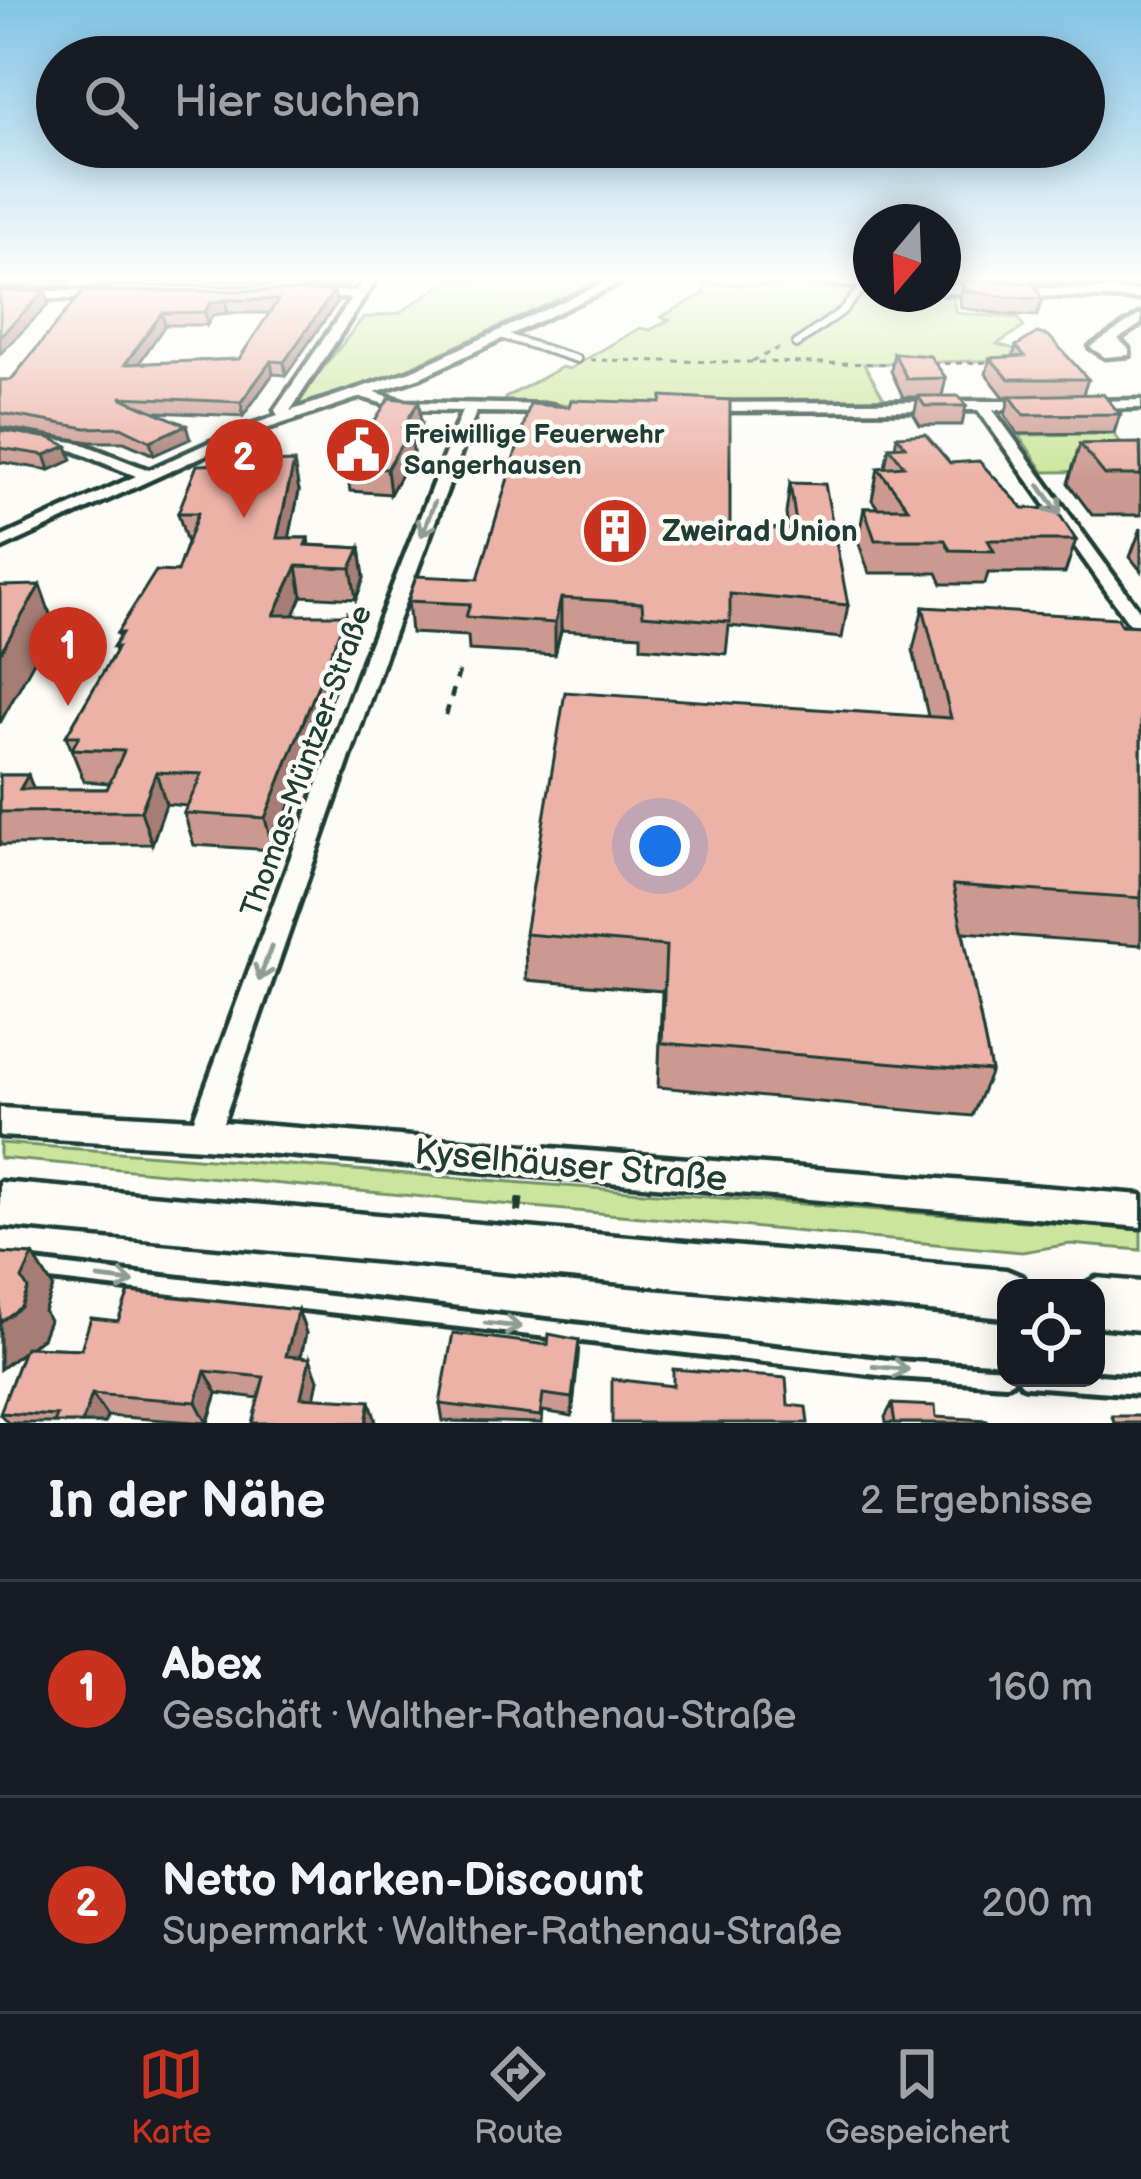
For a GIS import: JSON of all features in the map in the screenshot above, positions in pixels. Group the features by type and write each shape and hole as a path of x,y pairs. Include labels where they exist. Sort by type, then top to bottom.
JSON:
{"main road":[{"path":"0,1204 997,1293"},
{"path":"1105,1303 1141,1306"}],"street":[{"path":"286,418 281,410 325,346"},
{"path":"0,544 286,418 363,393 473,346"},
{"path":"363,393 405,406 566,409"},
{"path":"676,408 1141,404"},
{"path":"982,405 1141,626"},
{"name":"Thomas-Müntzer-Straße","path":"204,1134 375,656 470,409"},
{"path":"0,435 75,446 150,476"},
{"name":"Kyselhäuser Straße","path":"0,1122 204,1134 1141,1211"}],"lane":[{"path":"537,346 577,359"},
{"path":"23,1268 828,1361 997,1375"},
{"path":"1105,1383 1141,1386"}],"path":[{"path":"750,362 790,346"},
{"path":"577,359 809,366 1000,362"},
{"path":"446,715 461,665"},
{"path":"518,1212 521,1188"}],"green space":[{"path":"340,346 455,346 397,373 291,408"},
{"path":"608,346 1005,346 1049,359 864,364 886,402 505,405 505,398 562,367 569,369"},
{"path":"1114,434 1141,471 1044,472 1019,435"},
{"path":"0,1143 1141,1230 1141,1250 1070,1244 1022,1252 0,1158"}],"building":[{"path":"38,346 138,346 125,364 239,359 247,346 295,346 284,362 271,361 241,402 120,397 186,425 150,441 121,427 86,428 0,413 0,380 11,380"},
{"path":"1016,346 1058,346 1088,379 1009,379 990,358 1025,356"},
{"path":"894,353 930,356 946,378 907,379"},
{"path":"1103,394 1120,414 1024,415 1010,396"},
{"name":"Zweirad Union","path":"662,396 730,400 730,527 797,530 790,483 825,484 848,605 730,594 730,622 643,615 642,603 561,598 555,623 466,617 470,604 408,601 416,576 478,579 530,404 569,407 571,400 661,403"},
{"path":"918,396 959,396 966,406 925,406"},
{"path":"389,398 419,401 403,427 411,428 387,469 346,466"},
{"path":"0,430 50,438 67,446 45,455 0,448"},
{"path":"925,434 950,463 979,461 1023,508 1056,509 1076,540 988,540 994,551 950,550 945,540 875,540 864,508 908,508 878,468 904,466 889,447 905,446 897,436"},
{"path":"1140,443 1141,475 1105,475 1080,444"},
{"path":"294,462 277,538 308,538 305,545 360,548 351,568 297,566 274,615 346,615 265,818 184,813 202,774 156,772 141,811 0,812 0,775 28,775 20,789 107,789 124,751 72,749 79,736 66,736 118,647 113,647 122,633 117,633 156,571 177,572 198,513 178,513 197,465"},
{"path":"40,585 0,653 0,586"},
{"path":"923,607 1118,618 1121,625 1141,626 1141,898 953,885 991,1071 662,1043 666,946 525,934 565,692 951,718"},
{"path":"0,1253 33,1255 22,1279 28,1289 21,1307 0,1322"},
{"path":"129,1292 298,1310 286,1356 310,1358 301,1397 370,1401 366,1423 252,1423 264,1377 205,1371 196,1402 92,1394 82,1423 54,1423 57,1416 0,1413 25,1347 81,1349 91,1318 118,1321"},
{"path":"453,1333 548,1345 549,1334 579,1340 572,1398 543,1394 540,1416 440,1404"},
{"path":"673,1369 786,1378 788,1405 806,1407 808,1423 612,1423 612,1379 673,1386"},
{"path":"892,1404 935,1406 936,1417 988,1423 895,1423"},
{"path":"1112,1416 1141,1416 1141,1423 1114,1423"}],"place":[{"name":"Freiwillige Feuerwehr Sangerhausen","path":"358,450"},
{"name":"Netto Marken-Discount","path":"244,518"},
{"name":"Zweirad Union","path":"615,531"},
{"name":"Abex","path":"68,706"}]}
